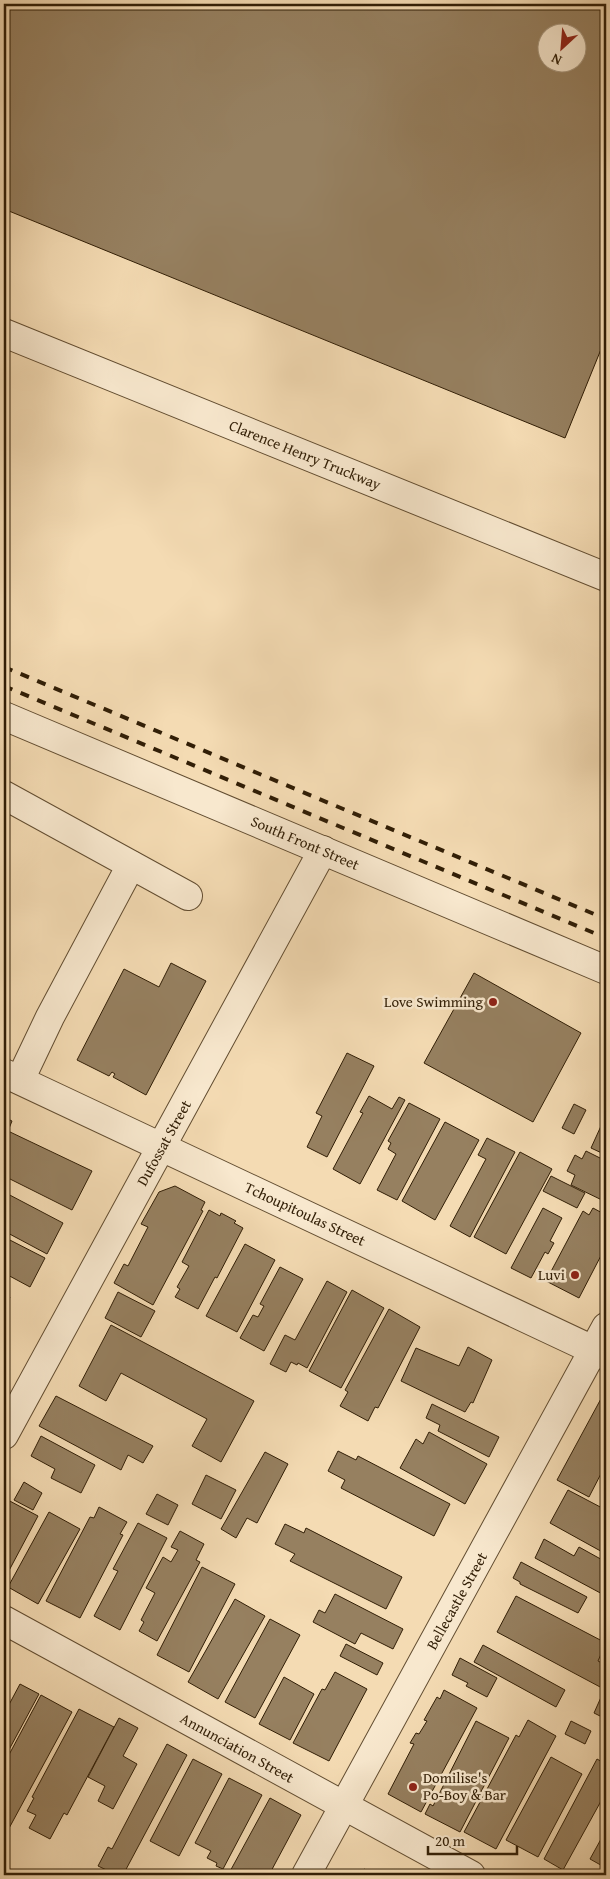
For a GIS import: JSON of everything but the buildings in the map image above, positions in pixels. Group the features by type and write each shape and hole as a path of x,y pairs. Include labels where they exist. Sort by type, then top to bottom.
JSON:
{"street":[{"name":"Clarence Henry Truckway","path":"4,332 606,577"},
{"name":"South Front Street","path":"4,716 606,970"},
{"path":"4,795 188,896"},
{"name":"Dufossat Street","path":"4,1435 323,850"},
{"path":"12,1076 50,1017 131,864"},
{"name":"Tchoupitoulas Street","path":"12,1076 162,1147 602,1345"},
{"name":"Bellecastle Street","path":"306,1875 602,1345"},
{"name":"Annunciation Street","path":"4,1620 471,1875"}],"railway":[{"path":"4,667 606,919"},
{"path":"4,686 606,938"}],"place":[{"name":"Love Swimming","path":"493,1002"},
{"name":"Luvi","path":"575,1275"},
{"name":"Domilise's Po-Boy & Bar","path":"413,1787"}]}
